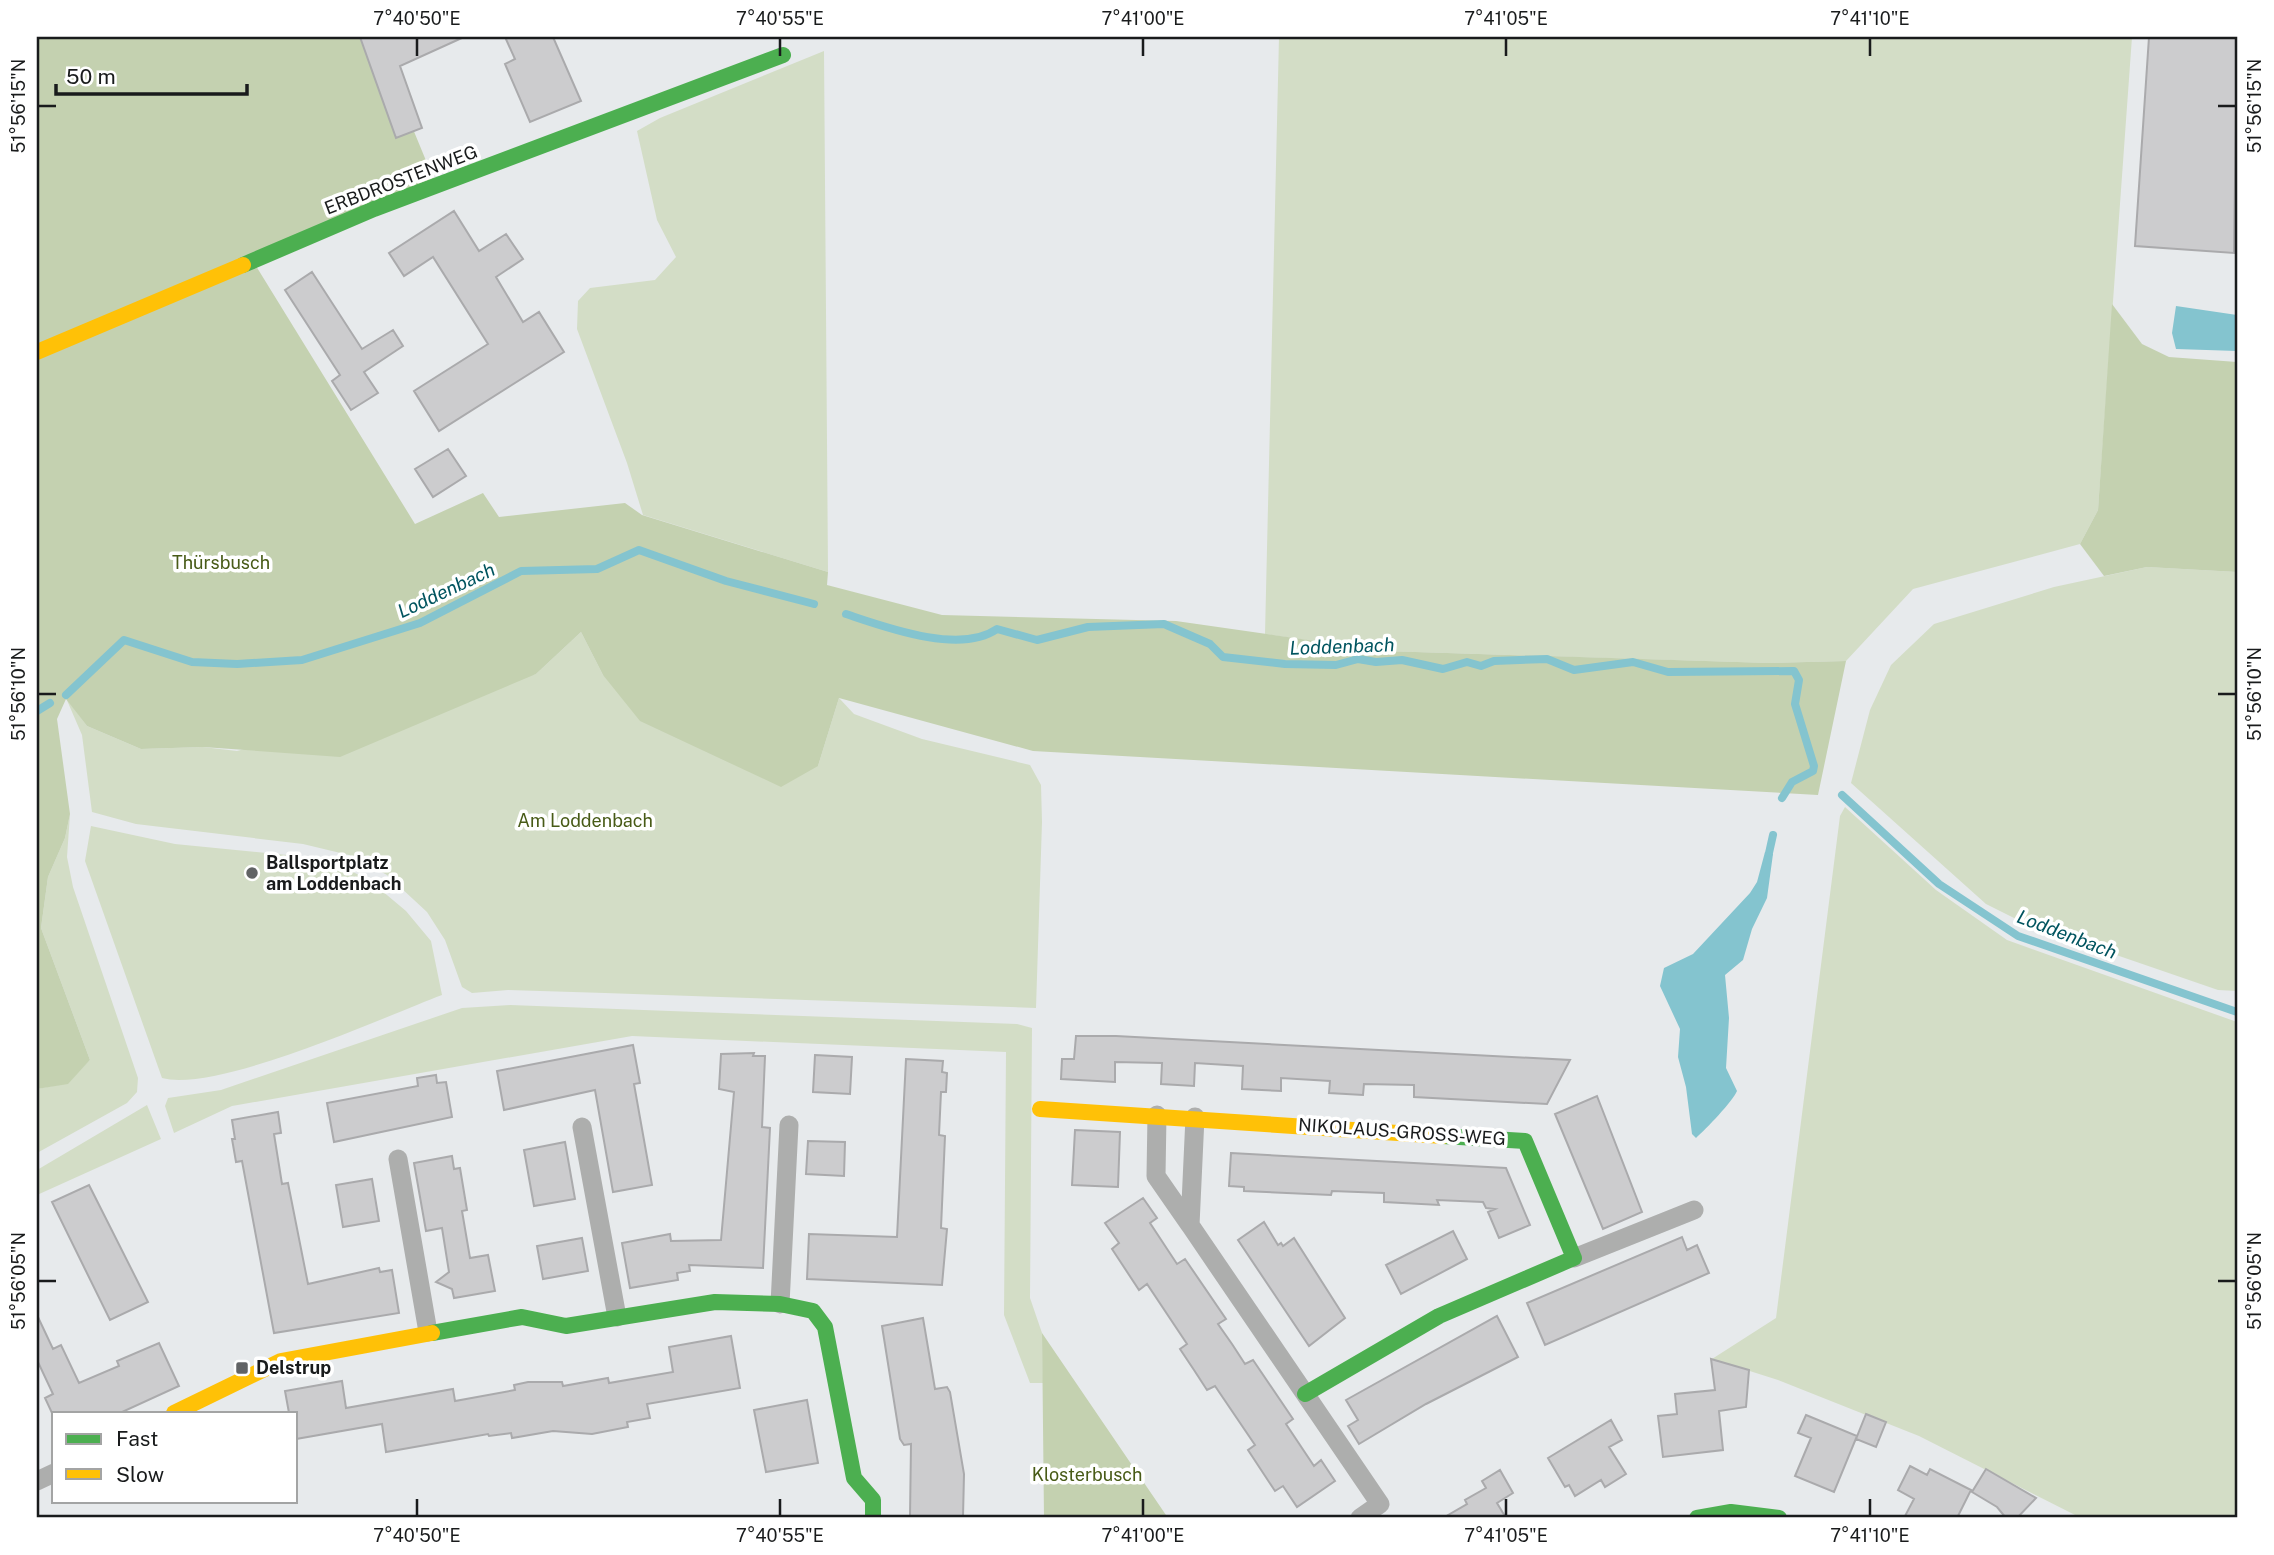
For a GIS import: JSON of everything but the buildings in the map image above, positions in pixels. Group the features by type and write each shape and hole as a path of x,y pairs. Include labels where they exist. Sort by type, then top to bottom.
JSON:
{"street":[{"name":"ERBDROSTENWEG","path":"37,352 374,209 783,55"},
{"name":"NIKOLAUS-GROSS-WEG","path":"1040,1109 1195,1117 1525,1141 1574,1258"},
{"path":"1157,1115 1156,1176 1380,1504 1360,1518"},
{"path":"1190,1225 1195,1117"},
{"path":"780,1304 789,1125"},
{"path":"582,1127 617,1317"},
{"path":"398,1159 428,1332"},
{"path":"1305,1394 1439,1316 1694,1210"},
{"path":"176,1412 281,1361 428,1332 522,1317 566,1325 715,1302 780,1304 813,1311 825,1327 855,1478 873,1500 873,1518"},
{"path":"1697,1518 1731,1512 1779,1518"}],"green space":[{"name":"Thürsbusch","path":"37,37 375,37 434,180 256,266 415,524 483,493 499,517 625,503 642,515 828,572 827,585 942,615 1176,621 1384,651 1769,663 1846,661 1818,795 1033,751 839,698 818,766 781,787 640,721 603,675 581,632 536,674 340,757 203,747 141,749 87,726 66,699 57,719 70,814 65,838 48,877 41,928 90,1060 68,1084 37,1089"},
{"path":"1279,37 2132,37 2098,510 2080,544 1913,589 1846,661 1769,663 1383,651 1265,634"},
{"path":"824,51 828,572 643,515 627,463 577,329 578,301 590,288 655,280 676,257 657,220 637,131 660,118"},
{"path":"2112,304 2142,344 2169,357 2237,362 2237,572 2147,567 2104,576 2080,544 2098,510"},
{"path":"2147,567 2237,572 2237,991 2218,990 2026,924 1986,904 1851,783 1870,710 1891,665 1934,624 2054,587"},
{"name":"Am Loddenbach","path":"581,632 603,675 818,766 839,698 854,714 922,739 1030,765 1041,785 1042,822 1036,1008 508,990 472,993 462,987 445,940 427,912 387,875 353,856 303,844 136,824 92,812 82,735 66,698 87,726 141,749 203,747 237,751 536,674"},
{"path":"1845,807 1936,890 2007,940 2237,1022 2237,1518 2081,1518 1919,1436 1778,1380 1712,1359 1776,1318 1840,816"},
{"path":"70,814 67,857 73,887 138,1078 137,1092 127,1103 37,1153 37,1089 68,1083 90,1060 41,928 48,877 65,838"},
{"path":"91,826 175,844 307,857 341,866 369,880 406,911 431,941 442,995 342,1035 259,1064 187,1080 162,1078 85,861"},
{"path":"510,1005 1017,1024 1032,1028 1030,1298 1042,1333 1043,1383 1030,1383 1004,1315 1006,1052 632,1036 232,1106 174,1133 165,1106 168,1098 221,1090 462,1008"},
{"path":"147,1105 161,1139 37,1195 37,1170"},
{"name":"Klosterbusch","path":"1042,1333 1168,1518 1044,1518"}],"water":[{"path":"2176,306 2237,315 2237,351 2176,349 2172,333"},
{"path":"1765,852 1773,854 1767,898 1752,929 1743,960 1725,975 1729,1018 1726,1068 1737,1091 1725,1108 1696,1138 1692,1134 1686,1087 1678,1057 1680,1029 1660,986 1664,968 1693,954 1750,893 1757,882"}],"waterway":[{"name":"Loddenbach","path":"66,695 124,640 192,662 237,664 302,660 420,623 521,571 597,569 639,550 726,581 814,604"},
{"name":"Loddenbach","path":"846,614 901,631 943,639 981,636 997,629 1037,640 1088,627 1164,624 1210,644 1223,657 1285,664 1336,665 1358,659 1376,662 1402,660 1443,669 1467,662 1481,666 1494,661 1547,659 1574,670 1633,662 1668,672 1794,671 1799,680 1795,704 1814,766 1813,771 1792,782 1782,798"},
{"name":"Loddenbach","path":"37,711 50,703"},
{"name":"Loddenbach","path":"1842,795 1939,884 2018,936 2237,1012"},
{"path":"1769,853 1773,835"}],"traffic: fast":[{"path":"243,265 374,209 783,55"},
{"path":"1305,1394 1439,1316 1574,1258 1525,1141 1443,1136"},
{"path":"432,1333 522,1317 566,1326 715,1302 780,1304 813,1311 825,1327 854,1478 873,1500 873,1518"},
{"path":"1697,1518 1731,1512 1779,1518"}],"traffic: slow":[{"path":"37,352 243,265"},
{"path":"1040,1109 1443,1136"},
{"path":"176,1412 281,1361 432,1333"}],"place":[{"name":"Ballsportplatz am Loddenbach","path":"252,873"},
{"name":"Delstrup","path":"242,1368"}]}
